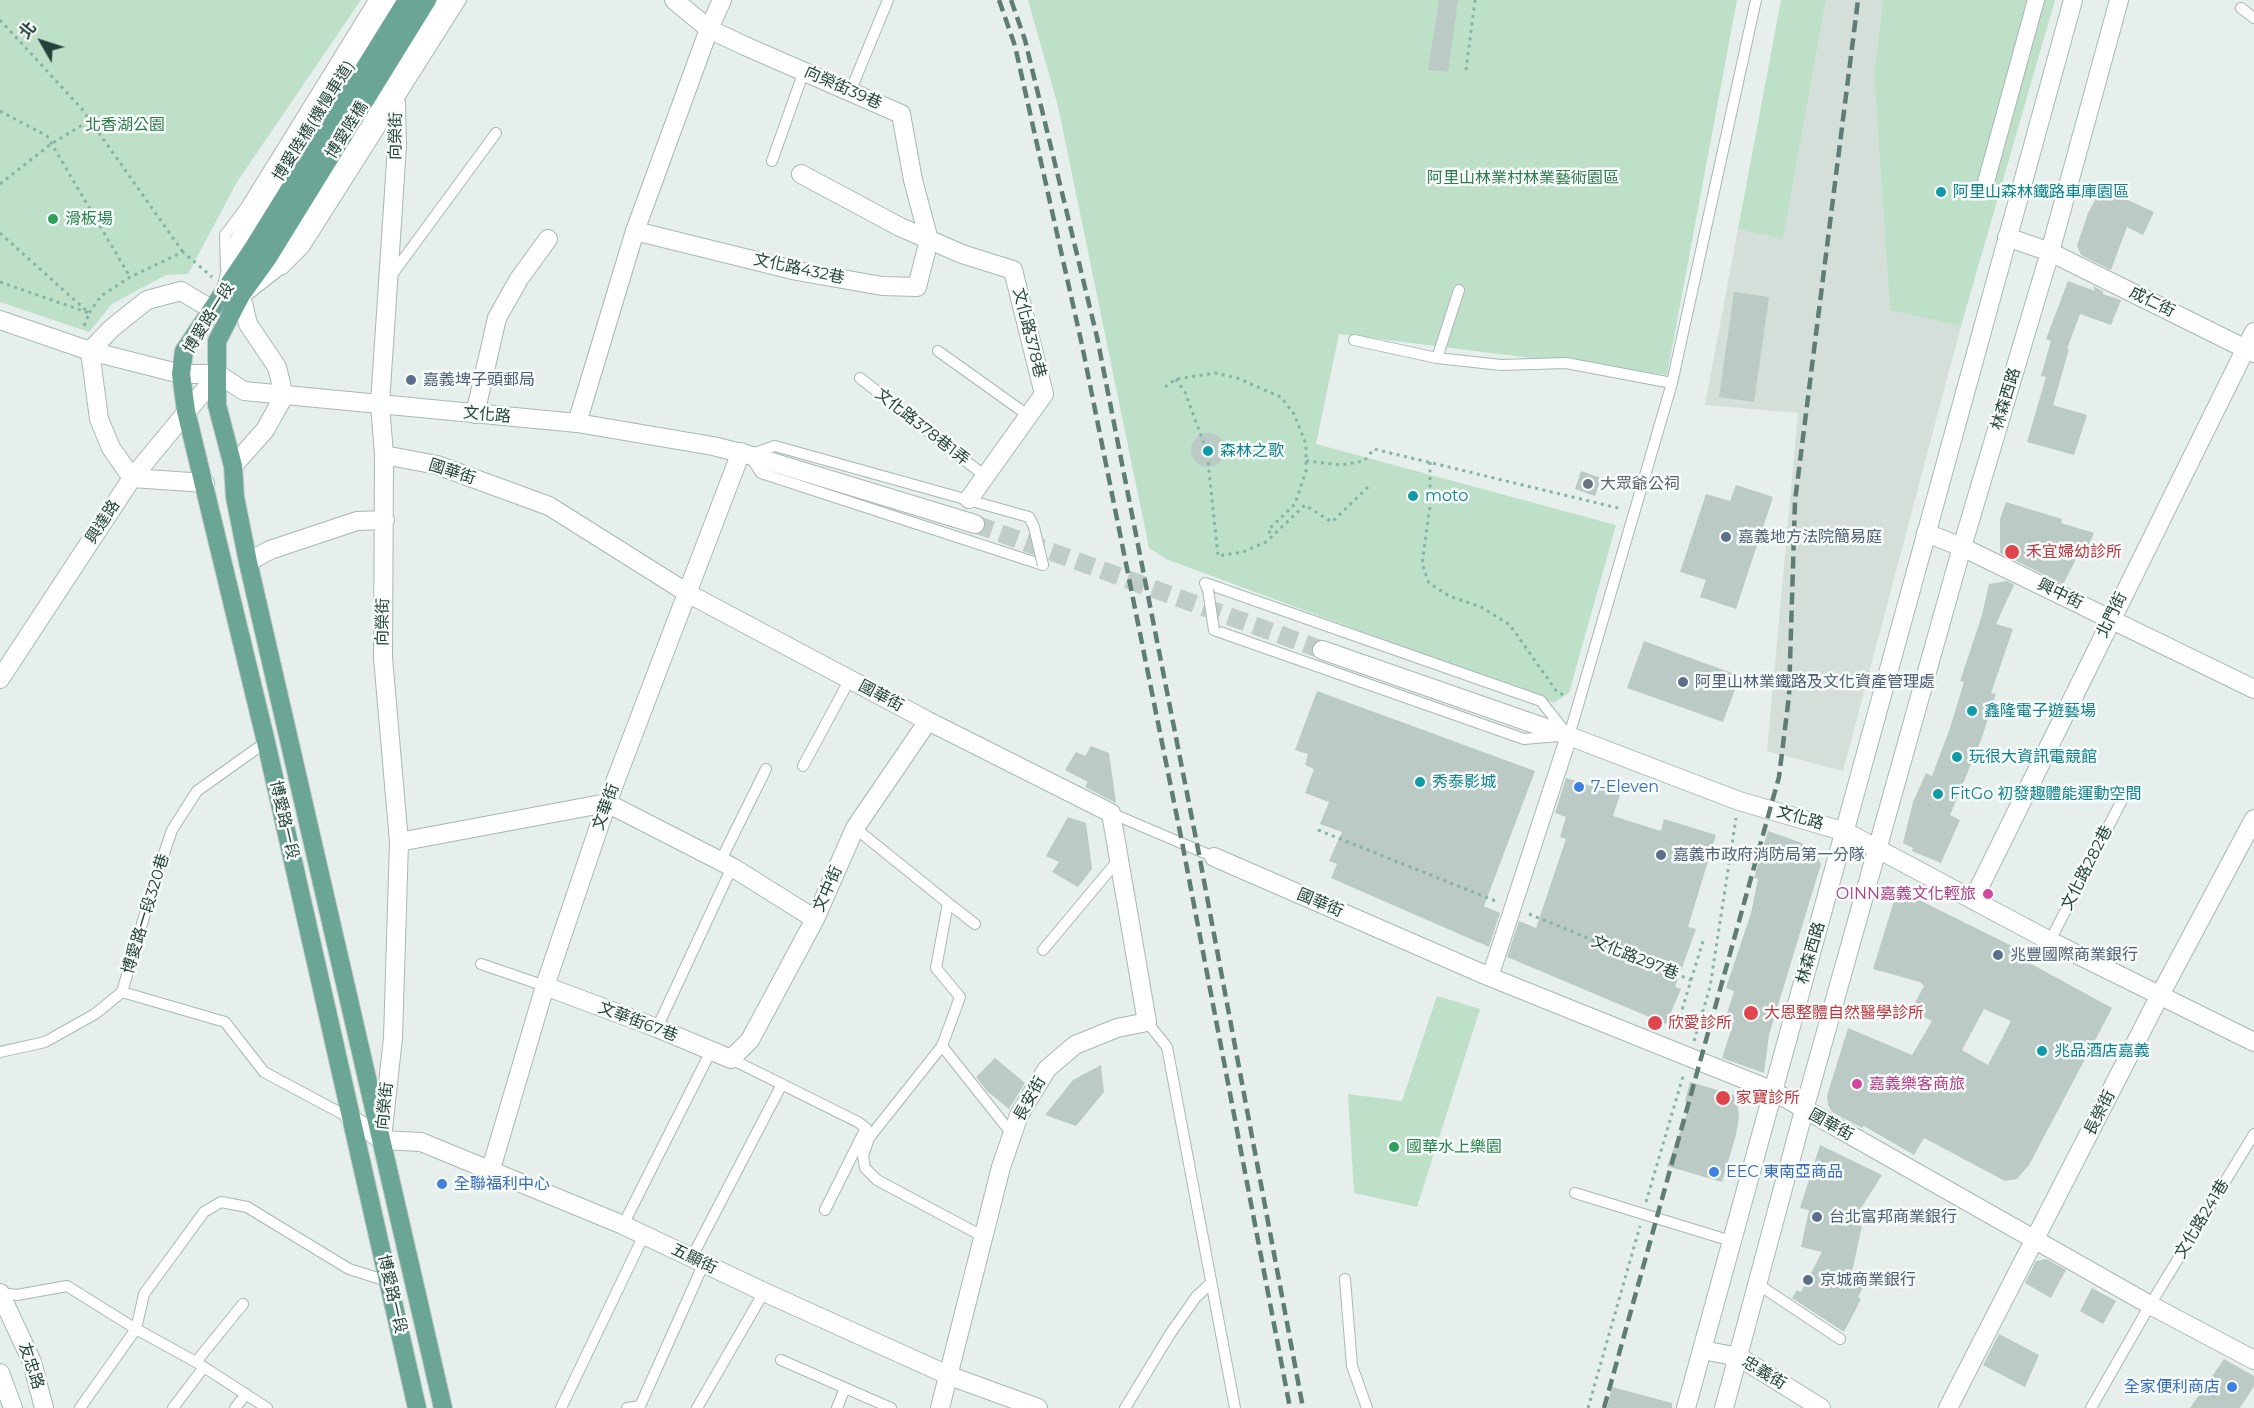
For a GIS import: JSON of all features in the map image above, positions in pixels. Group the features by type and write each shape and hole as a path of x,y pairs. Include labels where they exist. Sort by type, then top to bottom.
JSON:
{"main road":[{"name":"博愛陸橋","path":"258,255 407,0"},
{"name":"博愛陸橋","path":"258,255 427,0"},
{"name":"博愛路一段","path":"258,255 234,292 217,340 217,405 233,466 235,497 248,562 443,1408"},
{"name":"博愛路一段","path":"234,292 212,309 184,351 181,374 186,411 266,742 417,1408"}],"street":[{"name":"博愛陸橋(機慢車道)","path":"258,255 389,0"},
{"path":"233,466 265,430 284,396 278,367 248,324 234,292 258,255 448,0"},
{"name":"向榮街39巷","path":"674,0 709,29 901,114 913,180 929,240"},
{"path":"577,423 634,231 709,29 722,0"},
{"path":"1986,182 2036,0"},
{"name":"林森西路","path":"1686,1408 2073,0"},
{"name":"林森西路","path":"1724,1408 1804,1110 1880,848 1962,547 2050,252 2119,0"},
{"name":"向榮街","path":"382,1140 393,1044 399,842 383,658 385,520 380,404 397,146 396,103"},
{"name":"文化路378巷","path":"801,174 900,228 962,254 1013,270 1044,394 969,499"},
{"name":"文化路432巷","path":"634,231 797,271 882,286 917,287 929,240"},
{"path":"2007,237 2050,252"},
{"path":"475,414 496,318 519,279 548,238"},
{"name":"成仁街","path":"2050,252 2250,351"},
{"path":"84,349 147,300 181,291 212,309"},
{"path":"0,320 84,349 181,374 218,374"},
{"name":"北門街","path":"1973,900 2110,619 2250,351 2254,332"},
{"path":"84,349 101,425 111,448 132,478 205,483"},
{"name":"文化路","path":"218,374 244,391 577,423 745,453 975,524"},
{"name":"興達路","path":"0,679 132,478 218,374"},
{"name":"文華街","path":"491,1169 545,986 607,802 745,453"},
{"name":"國華街","path":"384,456 437,465 549,506 689,594 928,721 1111,813"},
{"path":"248,562 270,550 357,521 385,520"},
{"path":"1926,533 1962,547"},
{"name":"興中街","path":"1962,547 2254,689"},
{"name":"文化路","path":"1322,650 1569,736 1739,801 1846,832 1880,848 2050,941 2159,997 2254,1042"},
{"name":"文中街","path":"731,1059 750,1040 815,919 855,828 928,721"},
{"path":"1490,977 1511,907 1569,736"},
{"path":"399,842 607,802 726,865 815,919"},
{"path":"1111,813 1148,1022"},
{"name":"長榮街","path":"1948,1408 2159,997 2254,819"},
{"name":"國華街","path":"1214,857 1490,977 1772,1090 2036,1238 2150,1305 2254,1360"},
{"name":"文華街67巷","path":"545,986 657,1028 731,1059"},
{"name":"長安街","path":"940,1408 984,1237 1019,1115 1047,1069 1075,1046 1117,1028 1148,1022"},
{"path":"350,1118 382,1140"},
{"name":"五顯街","path":"382,1140 421,1142 491,1169 644,1234 764,1292 950,1376 1038,1408"},
{"name":"友忠路","path":"0,1293 32,1362 45,1408"},
{"name":"忠義街","path":"1702,1350 1739,1357 1821,1408"},
{"name":"友忠路","path":"0,1373 13,1408"}],"lane":[{"path":"374,0 246,207 225,235 234,292 277,274 304,248 461,0"},
{"path":"850,92 888,0"},
{"path":"1569,736 1672,383 1756,0"},
{"path":"2241,8 2254,18"},
{"path":"772,160 804,71"},
{"path":"388,281 496,133"},
{"path":"1437,358 1459,290"},
{"path":"1354,340 1437,358 1501,365 1566,363 1672,383"},
{"path":"938,351 1029,416"},
{"name":"文化路378巷1弄","path":"860,378 985,476"},
{"path":"775,446 969,499 1029,517 1034,527 1042,565 761,472 745,453 775,446"},
{"path":"1205,583 1540,701 1569,736 1524,739 1214,630 1205,583"},
{"path":"803,766 850,679"},
{"name":"博愛路一段320巷","path":"0,1053 45,1042 95,1014 122,992 153,883 172,830 197,790 266,742"},
{"path":"657,1028 766,769"},
{"name":"文化路282巷","path":"2050,941 2124,796"},
{"name":"國華街","path":"1111,813 1214,857"},
{"path":"855,828 975,924"},
{"path":"1043,950 1119,859"},
{"path":"825,1210 868,1133 942,1046 960,997 936,968 948,903"},
{"path":"481,964 545,986"},
{"path":"122,992 225,1022 264,1072 350,1118"},
{"path":"1148,1022 1167,1047 1235,1408"},
{"path":"942,1046 1012,1134"},
{"path":"623,1225 711,1051"},
{"path":"731,1059 782,1084 868,1133"},
{"path":"627,1408 641,1407 698,1260 782,1084"},
{"path":"868,1133 863,1156 865,1168 877,1180 984,1237"},
{"name":"文化路241巷","path":"2091,1408 2150,1305 2254,1134"},
{"path":"1575,1193 1731,1241"},
{"path":"80,1408 136,1329 144,1294 204,1212 221,1202 247,1207 349,1269 390,1282"},
{"path":"561,1408 644,1234"},
{"path":"1345,1279 1352,1366 1367,1408"},
{"path":"1125,1408 1170,1334 1196,1297 1211,1283"},
{"path":"1756,1283 1840,1339"},
{"path":"0,1293 16,1295 67,1287 200,1364 267,1408"},
{"path":"697,1408 764,1292"},
{"path":"173,1408 200,1364 243,1304"},
{"path":"781,1360 891,1408"},
{"path":"837,1408 845,1388"},
{"path":"235,1408 246,1394"}],"path":[{"path":"1466,70 1475,0"},
{"path":"0,20 90,121 183,252"},
{"path":"0,111 47,136 130,277"},
{"path":"0,184 51,144 90,121"},
{"path":"0,233 89,313"},
{"path":"0,282 89,313"},
{"path":"84,349 89,313"},
{"path":"1165,387 1176,379 1215,373 1260,386 1281,397 1294,414 1306,444 1306,471 1295,504 1268,530 1273,537"},
{"path":"1176,379 1185,392 1207,452 1218,556 1243,552 1273,537 1305,506 1332,522 1370,485"},
{"path":"1306,461 1340,465 1364,461 1374,450 1633,512"},
{"path":"1430,462 1430,506 1422,564 1429,583 1449,596 1481,607 1510,626 1557,692 1580,700"},
{"path":"1588,1408 1710,987 1739,801"},
{"name":"文化路297巷","path":"1317,830 1691,980 1670,1050"},
{"path":"1691,980 1704,938"}],"shaded area":[{"path":"1826,0 1883,0 1874,74 1890,309 1961,326 1843,771 1767,751 1798,413 1705,405 1738,229 1783,238"}],"green space":[{"name":"北香湖公園","path":"0,0 361,0 237,182 188,274 166,275 112,304 89,332 0,302"},
{"name":"阿里山林業村林業藝術園區","path":"1028,0 1737,0 1667,375 1339,334 1316,444 1616,525 1569,693 1554,703 1166,559 1149,548 1058,106"},
{"path":"1781,0 1826,0 1783,239 1738,229"},
{"name":"阿里山森林鐵路車庫園區","path":"1883,0 2055,0 1961,326 1890,310 1874,74"},
{"name":"國華水上樂園","path":"1437,996 1480,1009 1417,1207 1354,1193 1348,1094 1402,1101"}],"building":[{"path":"1439,0 1458,0 1448,72 1428,70"},
{"path":"2102,188 2154,212 2143,235 2127,227 2111,270 2081,255 2077,246 2088,213"},
{"path":"2068,281 2095,291 2093,286 2103,291 2103,294 2121,300 2111,325 2080,314 2067,349 2069,349 2053,405 2087,415 2074,455 2027,442 2046,377 2041,376 2051,341 2046,339"},
{"path":"1734,292 1769,297 1754,402 1719,397"},
{"name":"森林之歌","path":"1208,433 1220,438 1225,450 1220,462 1208,467 1196,462 1191,450 1196,438"},
{"name":"大眾爺公祠","path":"1581,471 1601,478 1595,496 1575,489"},
{"name":"嘉義地方法院簡易庭","path":"1736,485 1773,497 1736,609 1700,597 1706,580 1680,572 1706,494 1730,501"},
{"path":"2006,502 2062,519 2061,523 2094,533 2087,549 2083,546 2063,584 2000,553 2000,519"},
{"path":"2007,581 2014,585 1996,624 2013,629 1991,693 1996,694 1981,740 1950,815 1960,820 1941,863 1912,851 1913,848 1903,843 1913,802 1926,773 1932,776 1950,728 1964,682 1960,681 1982,615 1989,584"},
{"name":"阿里山林業鐵路及文化資產管理處","path":"1644,641 1740,676 1723,722 1627,688"},
{"name":"秀泰影城","path":"1317,691 1535,771 1484,906 1500,913 1489,947 1331,878 1337,864 1329,861 1342,832 1320,824 1329,802 1305,793 1314,769 1305,765 1308,754 1295,750"},
{"path":"1091,746 1109,753 1116,803 1085,787 1088,782 1065,770 1076,752 1085,756"},
{"path":"1566,778 1620,795 1613,816 1661,831 1664,819 1716,835 1688,927 1696,929 1675,987 1681,989 1666,1024 1507,957 1519,921 1536,928 1566,839 1560,837 1566,817 1555,813"},
{"path":"1068,817 1086,823 1092,869 1078,887 1052,872 1059,862 1046,856"},
{"path":"1768,831 1810,846 1821,864 1769,1035 1764,1073 1722,1058 1733,1024 1725,1021 1734,991 1726,988 1751,913 1758,879 1754,878"},
{"path":"1909,895 2016,948 2013,954 2112,1008 2029,1165 2017,1179 2005,1181 1924,1138 1914,1155 1864,1126 1862,1128 1832,1112 1828,1105 1827,1096 1848,1028 1912,1055 1932,1021 1911,1010 1924,986 1920,982 1873,969 1894,901","holes":["1984,1009 2011,1021 1988,1065 1962,1050"]},
{"path":"995,1058 1025,1083 1009,1109 987,1091 976,1077"},
{"path":"1101,1065 1104,1092 1076,1126 1045,1115 1073,1080"},
{"path":"1690,1082 1734,1095 1737,1102 1739,1117 1736,1135 1722,1182 1667,1166 1691,1103 1685,1101"},
{"path":"1820,1145 1882,1175 1851,1224 1862,1226 1852,1272 1867,1280 1858,1297 1861,1299 1844,1332 1792,1298 1797,1290 1801,1292 1822,1252 1801,1247 1809,1210 1800,1208"},
{"path":"2046,1259 2066,1270 2051,1298 2025,1283 2036,1261"},
{"path":"2092,1288 2116,1301 2103,1324 2080,1311"},
{"path":"1999,1334 2039,1355 2025,1387 1983,1365"},
{"path":"2224,1359 2254,1376 2254,1386 2240,1408 2190,1408"},
{"path":"1612,1387 1672,1403 1672,1408 1607,1408"}],"tunnel":[{"path":"975,524 1322,650"}],"railway":[{"path":"999,0 1015,46 1082,345 1182,842 1290,1408"},
{"path":"1011,0 1025,40 1097,337 1198,849 1303,1408"},
{"path":"1604,1408 1779,777 1789,696 1795,501 1858,0"}],"place":[{"name":"阿里山森林鐵路車庫園區","path":"1941,192"},
{"name":"滑板場","path":"53,219"},
{"name":"嘉義埤子頭郵局","path":"411,380"},
{"name":"森林之歌","path":"1208,451"},
{"name":"大眾爺公祠","path":"1588,484"},
{"name":"moto","path":"1413,496"},
{"name":"嘉義地方法院簡易庭","path":"1726,537"},
{"name":"禾宜婦幼診所","path":"2012,552"},
{"name":"阿里山林業鐵路及文化資產管理處","path":"1683,682"},
{"name":"鑫隆電子遊藝場","path":"1972,711"},
{"name":"玩很大資訊電競館","path":"1957,757"},
{"name":"秀泰影城","path":"1420,782"},
{"name":"7-Eleven","path":"1579,787"},
{"name":"FitGo 初發趣體能運動空間","path":"1938,794"},
{"name":"嘉義市政府消防局第一分隊","path":"1661,855"},
{"name":"OINN嘉義文化輕旅","path":"1988,894"},
{"name":"兆豐國際商業銀行","path":"1998,955"},
{"name":"大恩整體自然醫學診所","path":"1751,1013"},
{"name":"欣愛診所","path":"1655,1023"},
{"name":"兆品酒店嘉義","path":"2042,1051"},
{"name":"嘉義樂客商旅","path":"1857,1084"},
{"name":"家寶診所","path":"1723,1098"},
{"name":"國華水上樂園","path":"1394,1147"},
{"name":"EEC 東南亞商品","path":"1714,1172"},
{"name":"全聯福利中心","path":"442,1184"},
{"name":"台北富邦商業銀行","path":"1817,1217"},
{"name":"京城商業銀行","path":"1808,1280"},
{"name":"全家便利商店","path":"2232,1387"}]}
